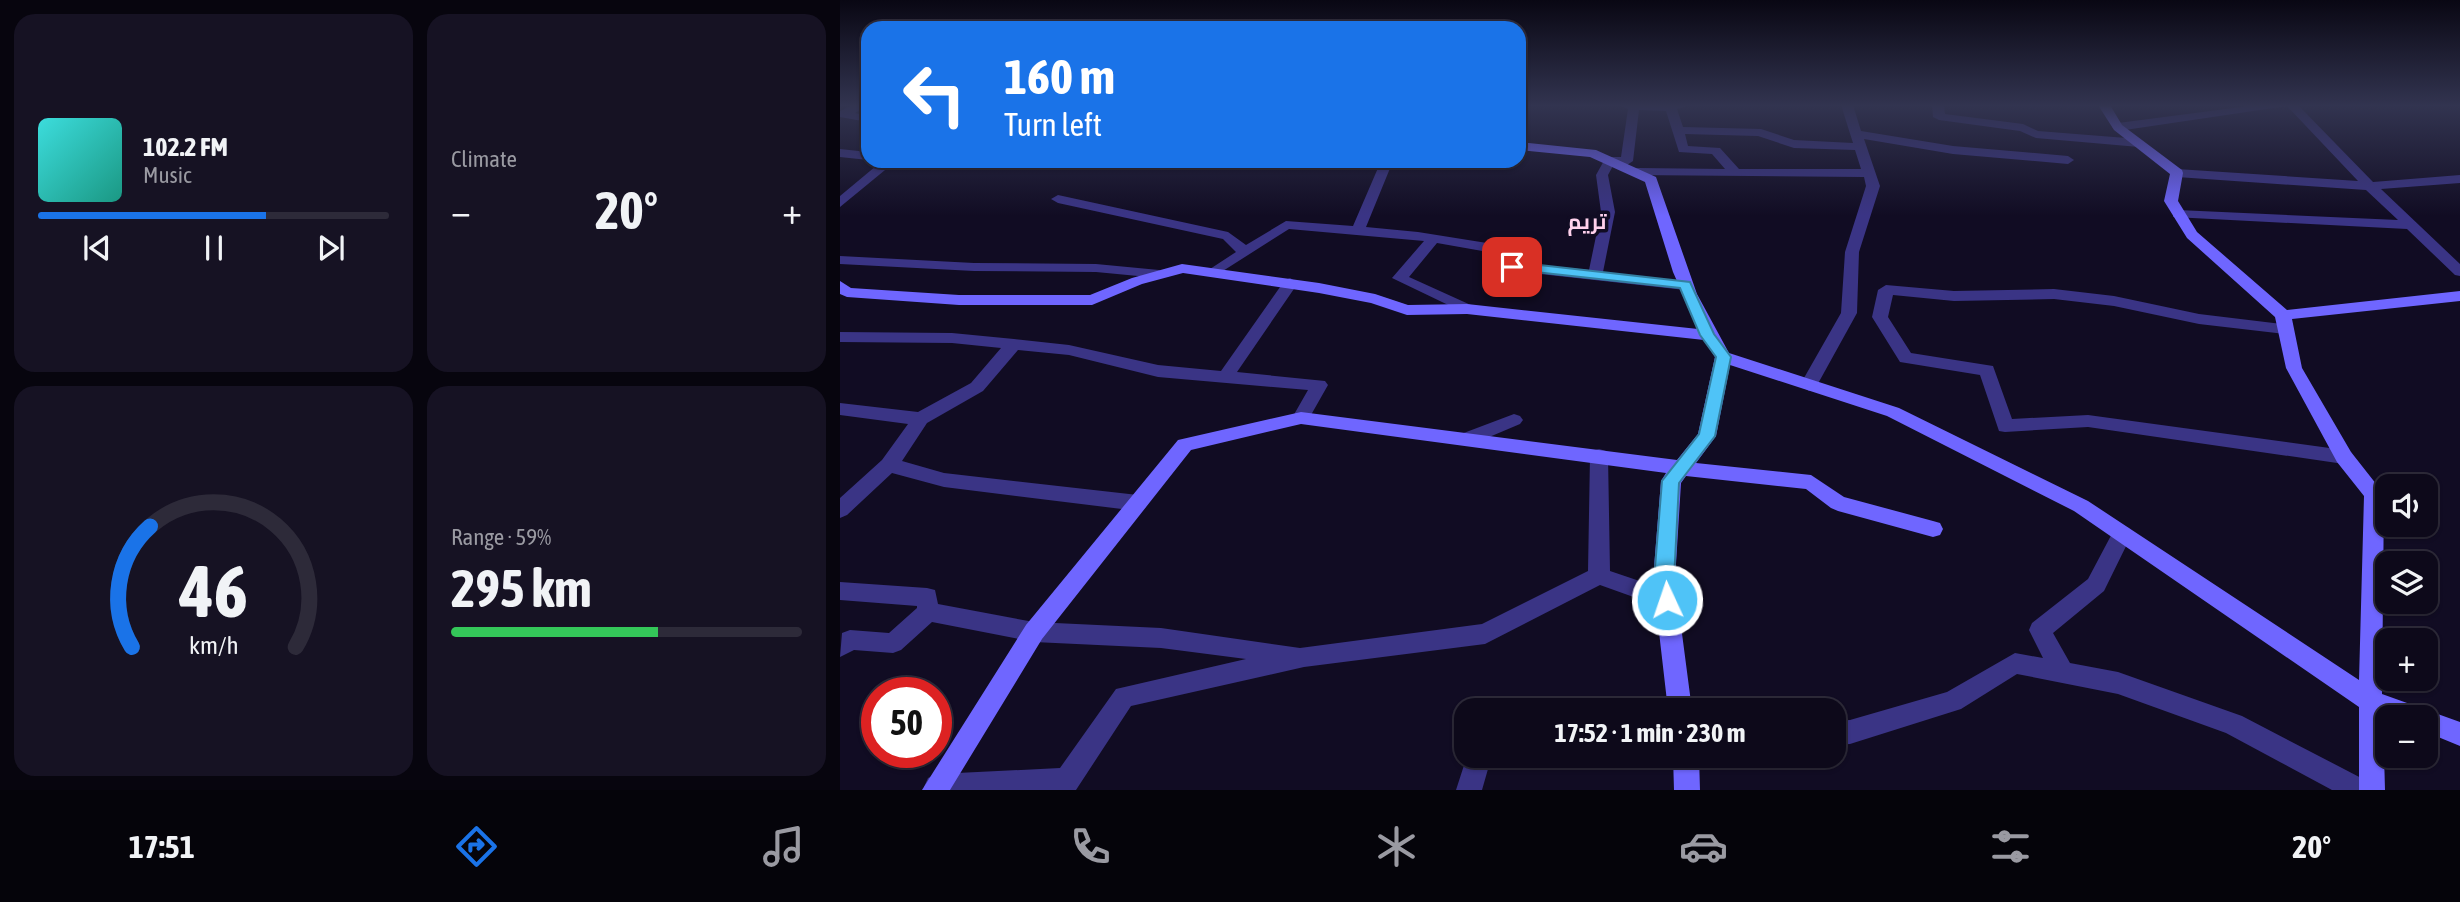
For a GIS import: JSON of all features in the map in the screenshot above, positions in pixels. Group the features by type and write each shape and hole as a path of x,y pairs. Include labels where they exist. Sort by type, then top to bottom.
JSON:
{"street":[{"path":"1610,160 1627,161 1628,142"},
{"path":"1681,142 1683,149 1716,151 1736,173"},
{"path":"1809,385 1849,313 1852,252 1873,186 1859,142"},
{"path":"1868,142 2068,160"},
{"path":"2125,142 2138,143 2177,173 2370,186 2460,178"},
{"path":"2328,142 2460,272"},
{"path":"1526,147 1592,153 1651,180 1685,285 1707,335 1723,357 1892,412 2081,506 2370,701 2381,705"},
{"path":"840,153 861,155"},
{"path":"1595,275 1608,212 1602,174 1610,160"},
{"path":"840,203 847,189 879,168"},
{"path":"1357,232 1384,168"},
{"path":"1637,173 1869,173"},
{"path":"2177,173 2171,201 2178,214 2192,235 2284,322 2294,368 2344,457 2374,494 2370,701 2372,790"},
{"path":"1058,199 1228,236 1245,252"},
{"path":"2178,214 2411,225"},
{"path":"1215,272 1286,225 1406,234 1512,251 1512,267 1685,285"},
{"path":"1433,239 1400,278 1467,309"},
{"path":"840,260 974,267 1096,268 1160,274"},
{"path":"840,286 847,292 959,300 1092,300 1182,268 1290,283 1375,299 1407,310 1467,309 1707,335"},
{"path":"1225,377 1290,283"},
{"path":"2344,457 2088,421 2005,426 1987,370 1906,358 1880,317 1886,290 1954,296 2054,294 2114,301 2199,319 2284,322 2460,296"},
{"path":"840,352 848,337 952,338 1069,350 1158,371 1319,385 1301,418"},
{"path":"840,510 889,465 921,419 977,387 1014,344"},
{"path":"1679,698 1664,580 1671,481 1707,436 1723,357"},
{"path":"840,409 921,419"},
{"path":"936,788 1034,632 1185,445 1301,418 1681,468 1811,482 1838,503 1933,529"},
{"path":"1468,439 1514,420"},
{"path":"1598,576 1599,456"},
{"path":"889,465 944,480 1138,503"},
{"path":"2063,673 2040,630 2096,585 2122,534"},
{"path":"936,788 1067,781 1124,697 1304,657 1485,634 1598,576 1667,600"},
{"path":"840,591 927,597 928,612"},
{"path":"928,612 1034,632 1161,638 1304,657"},
{"path":"840,647 850,640 893,643 928,612"},
{"path":"1846,732 1953,701 2015,663 2119,683 2233,724 2358,790"},
{"path":"2438,726 2460,734"},
{"path":"1469,790 1476,768"},
{"path":"1686,768 1687,790"}],"district":[{"name":"تريم","path":"1587,221"}],"route":[{"path":"1512,267 1685,285 1707,335 1723,357 1707,436 1671,481 1664,580 1667,600"}]}
